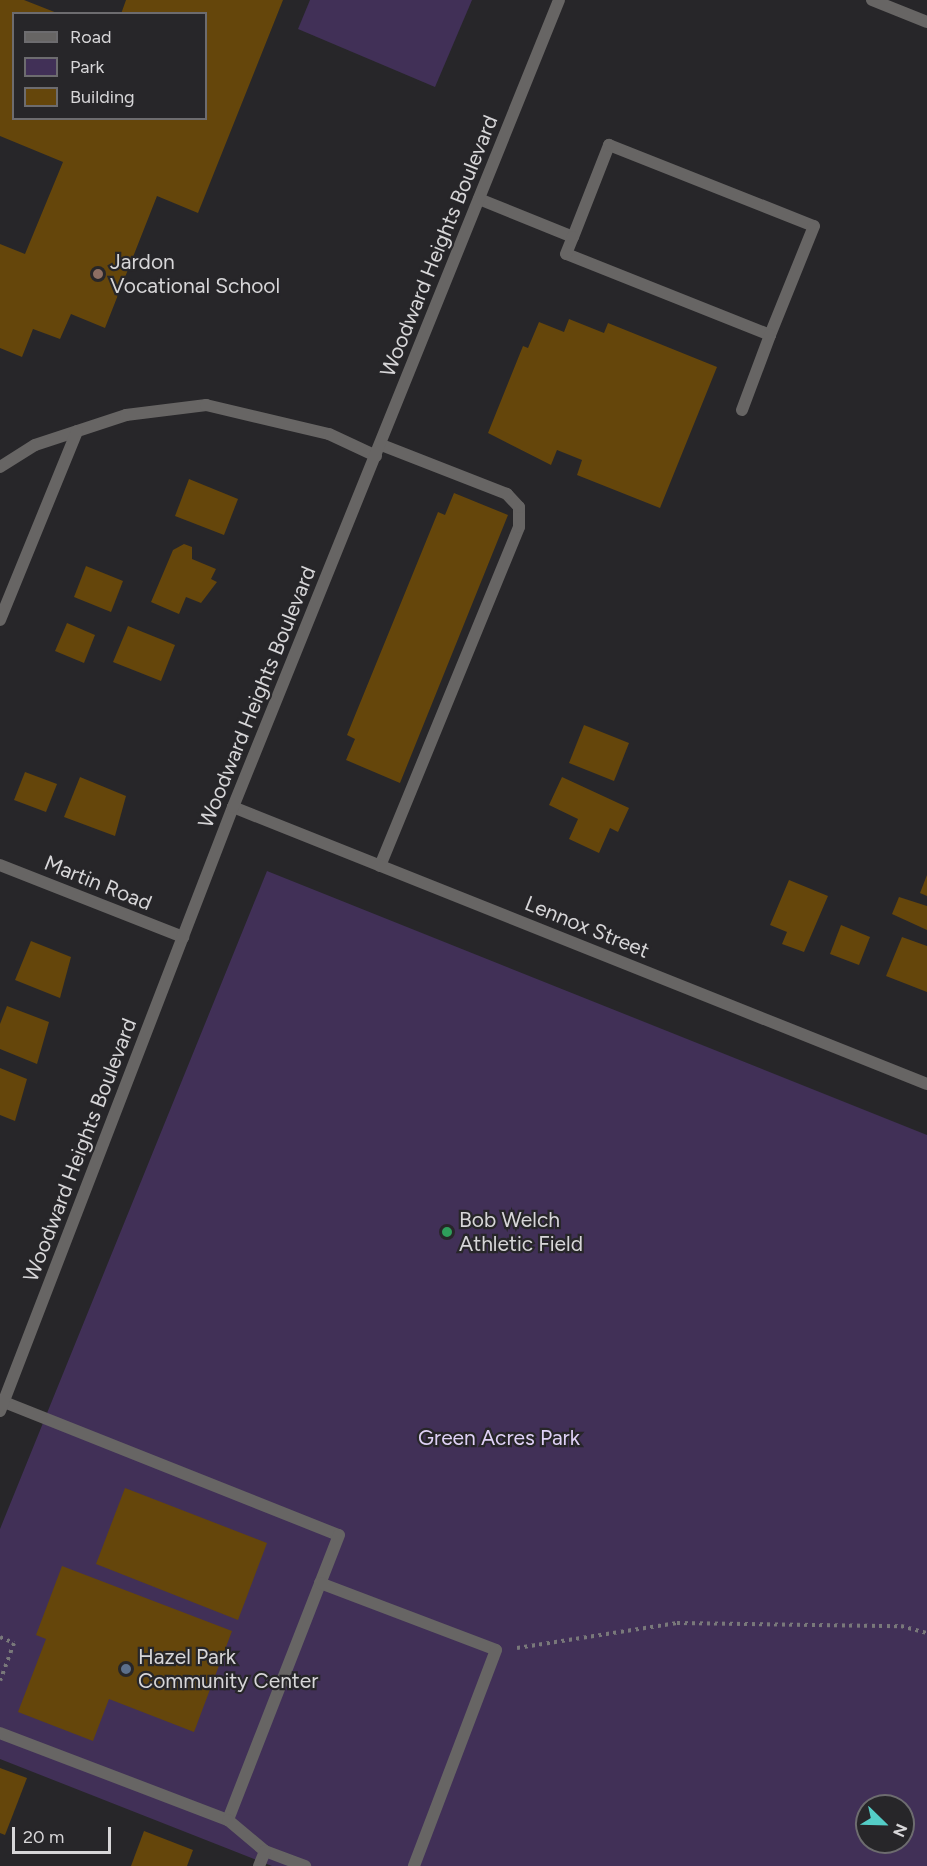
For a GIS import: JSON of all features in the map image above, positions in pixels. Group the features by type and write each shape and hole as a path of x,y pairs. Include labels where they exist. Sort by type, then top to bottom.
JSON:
{"street":[{"name":"Woodward Heights Boulevard","path":"2,1407 233,807 559,0"},
{"path":"873,0 927,22"},
{"path":"742,410 814,226 609,145 566,254 770,335"},
{"path":"479,199 573,237"},
{"path":"0,467 34,445 126,415 206,405 329,434 507,494 519,507 519,527 380,866"},
{"path":"0,620 77,431"},
{"name":"Lennox Street","path":"233,807 927,1084"},
{"name":"Martin Road","path":"0,865 183,937"},
{"path":"2,1407 339,1535 228,1820"},
{"path":"320,1584 496,1650 414,1866"},
{"path":"0,1733 228,1820 265,1851 306,1866"},
{"path":"258,1866 265,1851"}],"path":[{"path":"496,1650 677,1623 901,1626 927,1632"},
{"path":"0,1637 14,1643 0,1681"}],"green space":[{"path":"310,0 472,0 435,87 298,29"},
{"name":"Green Acres Park","path":"267,871 927,1135 927,1866 272,1866 0,1759 0,1529"}],"building":[{"path":"0,0 24,0 54,12 12,12 12,120 207,120 207,12 122,12 126,0 283,0 198,213 157,196 105,328 71,314 60,339 33,329 22,357 0,348 0,244 25,254 63,162 0,136"},
{"path":"569,319 604,333 608,323 717,367 660,508 577,475 582,460 557,450 551,465 488,433 523,346 528,348 539,322 564,332"},
{"path":"189,479 238,499 224,535 175,516"},
{"path":"454,493 508,515 400,783 346,760 355,739 347,735 438,512 445,515"},
{"path":"184,544 192,547 192,559 216,569 211,579 217,582 201,603 186,597 179,614 151,602 173,550"},
{"path":"86,566 123,581 111,612 74,597"},
{"path":"67,623 95,635 84,663 55,651"},
{"path":"128,626 175,645 161,681 113,662"},
{"path":"584,725 629,743 614,781 569,763"},
{"path":"25,772 57,784 46,812 14,800"},
{"path":"80,777 126,796 115,836 64,817"},
{"path":"562,777 629,808 618,832 610,828 599,853 569,839 578,819 549,805"},
{"path":"927,875 927,896 920,893"},
{"path":"789,880 828,896 804,952 782,944 787,932 770,925"},
{"path":"899,897 927,906 927,930 892,914"},
{"path":"841,925 870,937 859,965 830,954"},
{"path":"902,937 927,946 927,992 886,976"},
{"path":"31,941 71,957 60,998 15,980"},
{"path":"7,1006 49,1022 37,1064 0,1049 0,1024"},
{"path":"0,1068 27,1079 15,1121 0,1115"},
{"path":"125,1488 267,1543 238,1620 96,1564"},
{"name":"Hazel Park Community Center","path":"62,1566 232,1631 194,1732 109,1699 93,1741 18,1712 46,1639 36,1635"},
{"path":"0,1768 27,1778 5,1835 0,1833"},
{"path":"144,1831 193,1850 187,1866 131,1866"}],"place":[{"name":"Jardon Vocational School","path":"98,274"},
{"name":"Bob Welch Athletic Field","path":"447,1232"},
{"name":"Hazel Park Community Center","path":"126,1669"}]}
